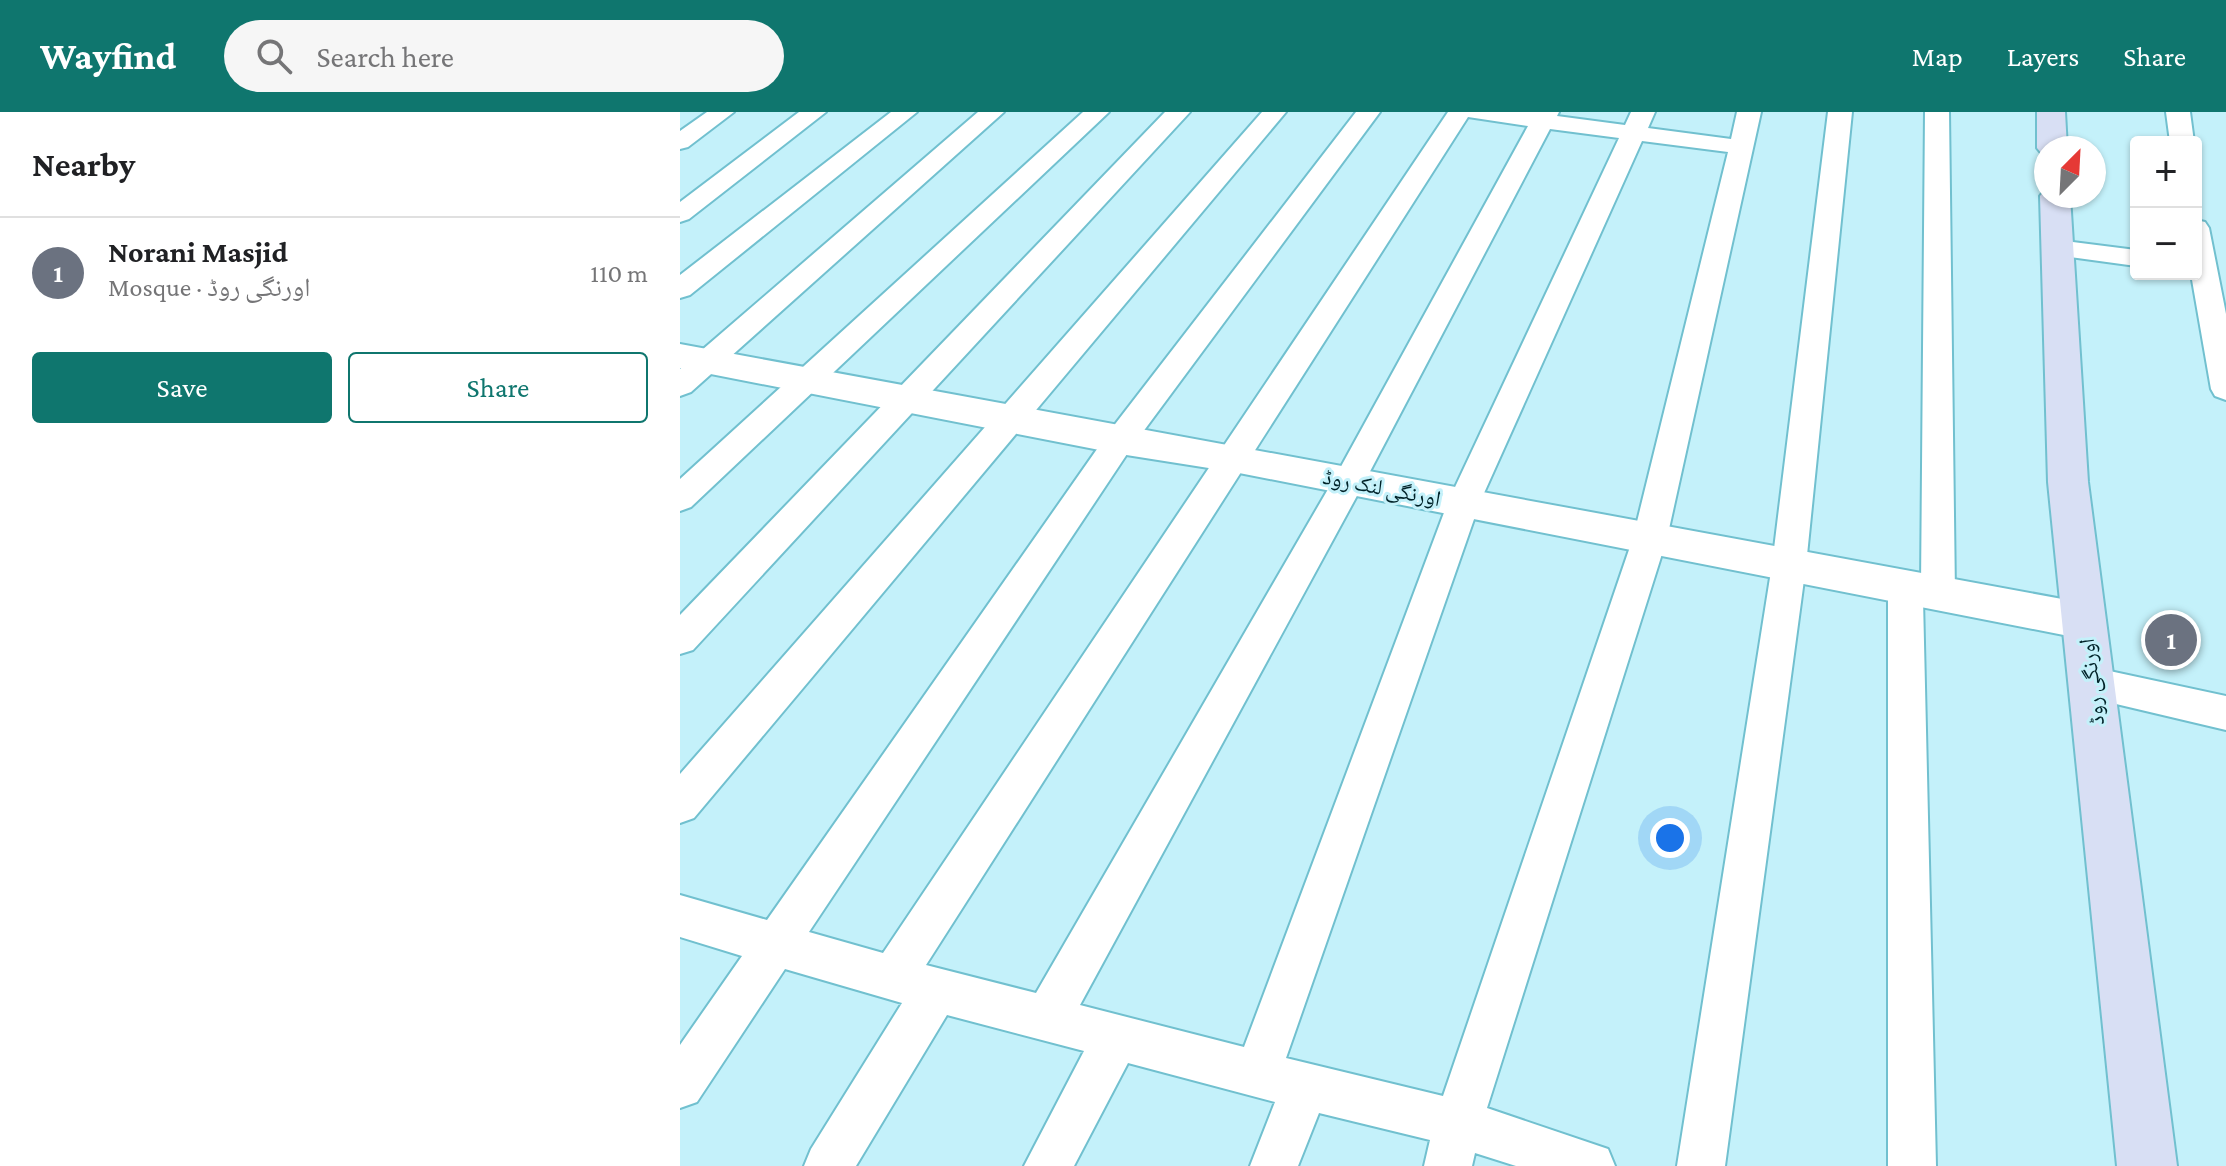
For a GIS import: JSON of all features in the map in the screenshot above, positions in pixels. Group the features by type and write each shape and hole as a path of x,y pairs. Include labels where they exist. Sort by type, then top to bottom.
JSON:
{"main road":[{"path":"2051,112 2052,136"},
{"name":"اورنگی روڈ","path":"2055,208 2068,482 2147,1166"}],"street":[{"path":"680,142 722,112"},
{"path":"680,214 814,112"},
{"path":"680,289 905,112"},
{"path":"689,367 992,112"},
{"path":"680,498 1097,112"},
{"path":"680,639 1178,112"},
{"path":"680,804 1274,112"},
{"path":"680,1085 1120,440 1368,112"},
{"path":"892,978 1460,112"},
{"path":"1475,112 1638,122 1741,147"},
{"path":"1453,1144 1650,538 1749,112"},
{"path":"1701,1166 1789,565 1840,112"},
{"path":"1912,1166 1922,592 1937,112"},
{"path":"2178,112 2181,136"},
{"path":"1048,1017 1349,481 1545,116"},
{"path":"1257,1074 1464,502 1638,122"},
{"path":"2057,248 2130,257"},
{"path":"2202,248 2208,267 2226,389"},
{"name":"اورنگی لنک روڈ","path":"689,367 808,380 907,398 2084,621"},
{"path":"2091,683 2226,713"},
{"path":"680,916 892,978 1305,1086 1453,1144 1591,1166"},
{"path":"828,1166 937,989"},
{"path":"1048,1166 1118,1036"},
{"path":"1274,1166 1305,1086"}],"place":[{"name":"Norani Masjid","path":"2171,640"}]}
